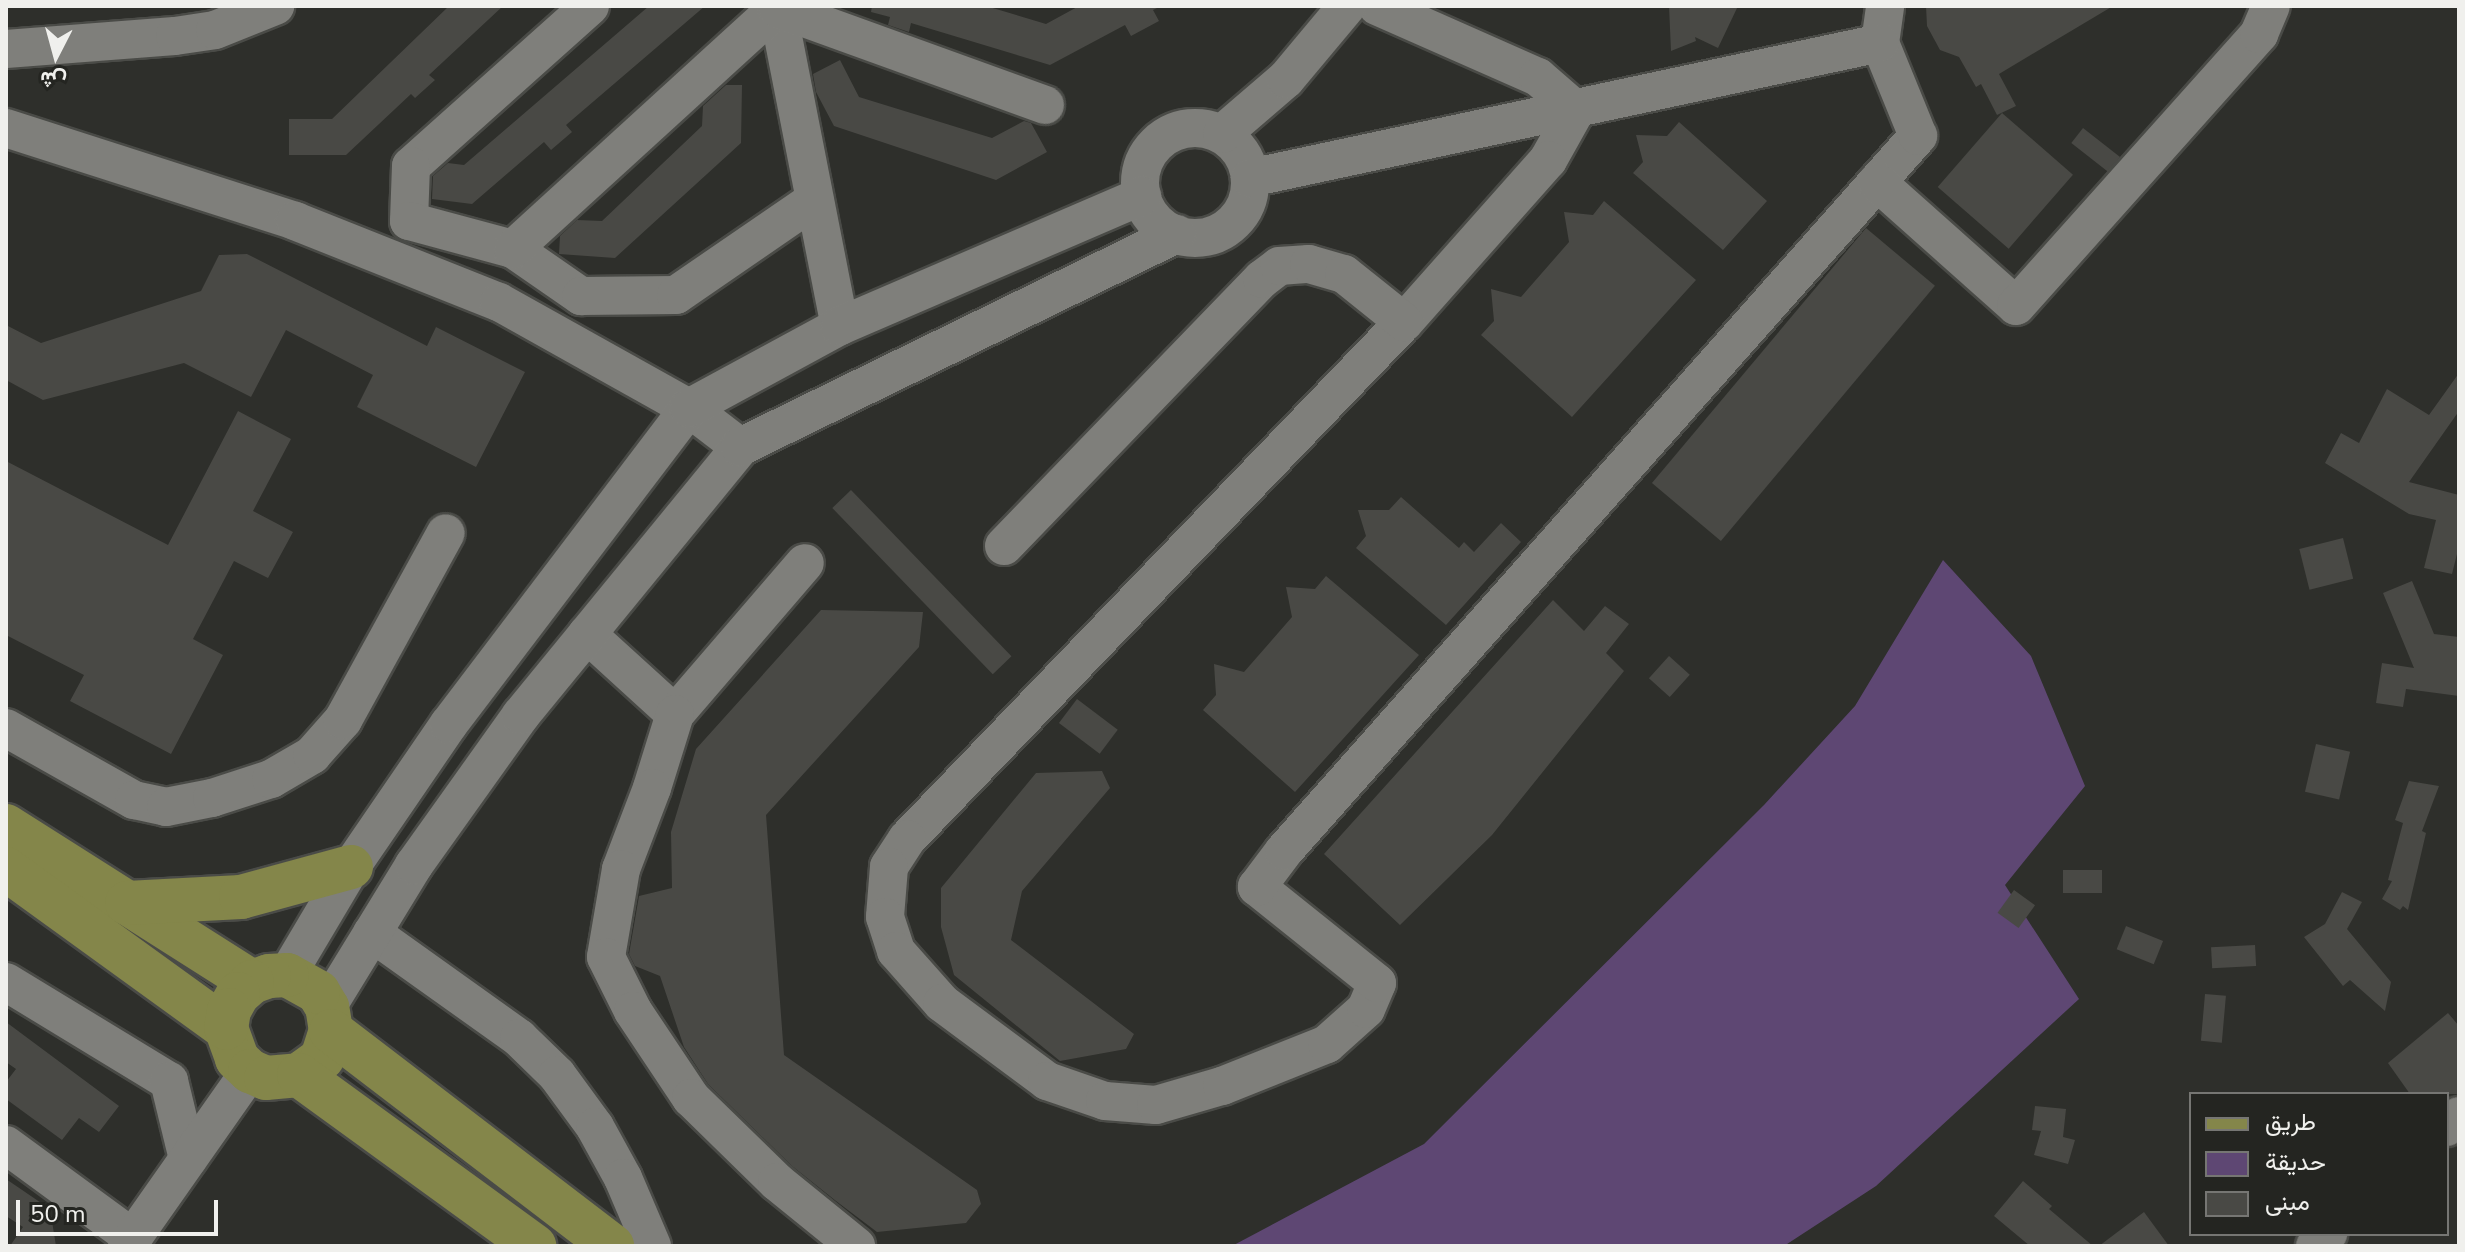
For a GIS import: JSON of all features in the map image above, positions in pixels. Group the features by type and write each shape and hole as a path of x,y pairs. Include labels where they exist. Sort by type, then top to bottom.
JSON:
{"main road":[{"path":"6,826 127,903 270,979 318,992 329,1019 612,1246"},
{"path":"127,903 241,897 351,867"},
{"path":"6,869 226,1028"},
{"path":"270,979 238,994 229,1010 226,1028 229,1044 237,1059 250,1071 266,1078 299,1075 322,1058 329,1019"},
{"path":"299,1075 534,1246"}],"street":[{"path":"6,49 215,30 275,6"},
{"path":"590,6 411,166 409,221 513,249 581,296 676,295 814,200"},
{"path":"1222,134 1286,79 1347,6"},
{"path":"1377,6 1538,77 1576,110"},
{"path":"1576,110 1548,160 1404,322 907,839 889,867 885,917 896,951 942,1003 1047,1081 1105,1101 1156,1105 1222,1086 1327,1044 1366,1009 1377,983 1257,887 1284,851 1918,136 1880,43 1885,6"},
{"path":"1877,182 2016,306 2259,34 2271,6"},
{"path":"513,249 777,7"},
{"path":"777,7 1045,105"},
{"path":"777,7 840,326"},
{"path":"1250,178 1880,43"},
{"path":"6,128 295,221 499,302 689,408 740,447"},
{"path":"1205,128 1222,134 1236,145 1246,161 1250,178 1249,196 1241,213 1229,226 1213,235 1195,238 1177,234 1155,219 1142,196 1140,177 1145,160 1155,145 1169,134 1205,128"},
{"path":"270,979 449,724 689,408 840,326 1142,196"},
{"path":"329,1019 372,933 414,865 521,715 740,447 1177,234"},
{"path":"1004,546 1262,279 1279,266 1309,264 1344,274 1404,322"},
{"path":"6,728 134,800 166,807 212,798 271,779 312,755 343,720 446,533"},
{"path":"805,563 675,714 652,788 621,869 606,957 633,1011 691,1098 777,1182 856,1246"},
{"path":"587,634 675,714"},
{"path":"372,933 519,1038 557,1075 595,1127 623,1178 652,1246"},
{"path":"6,982 169,1081 188,1159"},
{"path":"6,1145 130,1242 250,1071"}],"green space":[{"path":"1943,560 2031,656 2085,786 2005,885 2079,999 1876,1186 1784,1246 1232,1246 1424,1144 1764,805 1855,706"}],"building":[{"path":"449,6 503,6 429,75 435,80 415,98 411,94 346,155 289,155 289,119 332,119"},
{"path":"649,6 705,6 566,125 572,132 551,150 544,142 472,204 432,199 433,176 448,163 464,165"},
{"path":"872,6 986,6 1046,24 1079,6 1161,6 1153,10 1159,21 1131,36 1125,25 1050,65 911,23 909,32 888,25 890,17 871,12"},
{"path":"1669,6 1738,6 1718,48 1695,37 1696,41 1671,51"},
{"path":"1926,6 2113,6 1999,74 2016,106 1997,115 1981,84 1976,87 1959,57 1940,50 1927,26"},
{"path":"840,60 859,97 992,138 1024,121 1031,123 1047,152 996,180 834,126 816,92 813,74"},
{"path":"726,85 742,85 741,143 615,258 559,254 560,236 577,220 602,221 702,126 703,106"},
{"path":"2002,113 2073,175 2009,249 1938,187"},
{"path":"1679,122 1767,201 1723,250 1633,173 1643,162 1636,135 1667,136"},
{"path":"2083,128 2120,157 2108,172 2071,143"},
{"path":"1604,201 1696,280 1572,417 1481,335 1494,321 1491,289 1521,297 1569,242 1564,212 1593,215"},
{"path":"1866,228 1935,286 1721,541 1652,483"},
{"path":"247,254 427,346 436,327 525,372 476,467 357,407 373,375 286,330 251,397 184,363 43,400 6,380 6,325 41,343 201,291 219,255"},
{"path":"2459,373 2459,411 2409,482 2459,495 2459,546 2452,574 2424,568 2436,520 2409,514 2325,463 2341,433 2359,443 2387,389 2429,415"},
{"path":"238,411 291,439 253,511 293,532 268,578 234,561 193,639 223,655 171,754 70,701 84,675 6,635 6,461 168,545"},
{"path":"851,490 1011,656 993,674 832,508"},
{"path":"1401,497 1459,548 1464,542 1474,552 1501,523 1521,542 1446,625 1356,548 1366,536 1358,510 1389,510"},
{"path":"2343,538 2353,579 2309,590 2299,549"},
{"path":"1326,576 1419,655 1295,792 1203,710 1216,695 1214,664 1244,672 1292,617 1286,587 1315,589"},
{"path":"2412,581 2434,634 2459,637 2459,696 2406,689 2403,707 2376,703 2382,663 2414,668 2383,593"},
{"path":"1553,600 1584,631 1605,606 1629,624 1606,653 1624,671 1492,835 1400,925 1324,854"},
{"path":"821,610 923,612 919,647 766,815 784,1055 977,1190 981,1204 966,1223 877,1232 792,1166 708,1084 684,1047 660,976 635,966 629,954 639,896 672,888 671,832 696,749"},
{"path":"1669,656 1690,675 1670,697 1649,678"},
{"path":"1077,699 1118,730 1100,754 1059,723"},
{"path":"2316,744 2350,752 2339,800 2305,792"},
{"path":"1102,771 1110,788 1022,891 1011,940 1134,1034 1126,1049 1060,1061 954,975 941,927 941,888 1036,773"},
{"path":"2409,781 2439,786 2422,831 2426,833 2408,910 2403,906 2400,910 2382,899 2392,881 2388,880 2403,823 2395,820"},
{"path":"2063,870 2102,870 2102,893 2063,893"},
{"path":"2014,890 2035,905 2019,928 1998,913"},
{"path":"2342,892 2362,902 2347,929 2391,982 2385,1011 2350,980 2343,986 2304,937 2325,924"},
{"path":"2126,926 2163,941 2154,964 2117,949"},
{"path":"2255,945 2256,966 2212,968 2211,947"},
{"path":"2205,994 2226,996 2222,1043 2201,1041"},
{"path":"2448,1013 2459,1026 2459,1094 2409,1092 2388,1063"},
{"path":"6,1022 119,1106 99,1132 79,1118 62,1140 6,1099 6,1082 16,1069 6,1062"},
{"path":"2035,1106 2066,1109 2063,1137 2075,1140 2068,1164 2034,1155 2041,1131 2032,1130"},
{"path":"6,1179 50,1209 56,1246 10,1246 23,1227 6,1216"},
{"path":"2023,1181 2052,1206 2049,1209 2093,1246 2030,1246 1994,1216"},
{"path":"2144,1212 2169,1246 2099,1246"}]}
